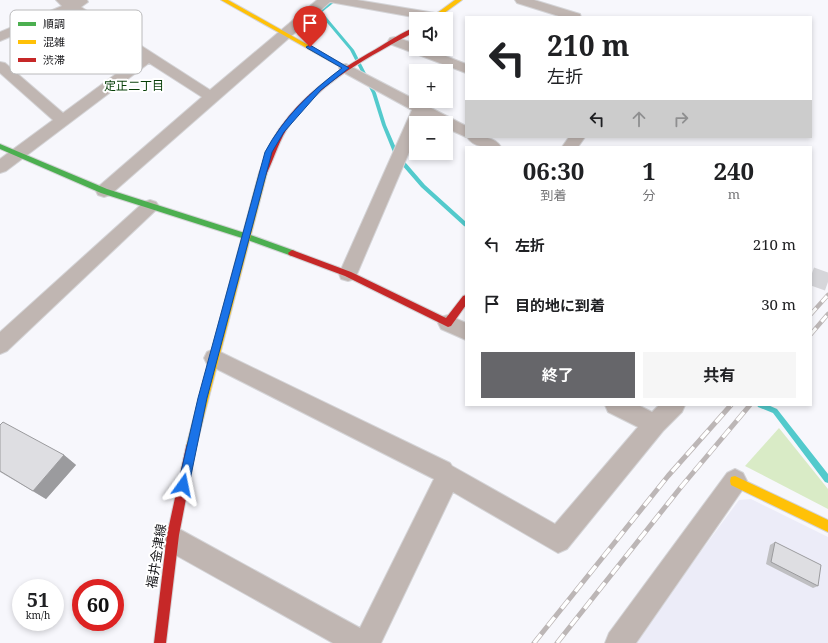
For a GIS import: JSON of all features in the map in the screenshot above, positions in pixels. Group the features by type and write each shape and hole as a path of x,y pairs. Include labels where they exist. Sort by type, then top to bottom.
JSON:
{"street":[{"path":"53,10 67,3 87,0"},
{"path":"224,0 409,102"},
{"path":"104,191 325,0"},
{"path":"335,0 409,14"},
{"path":"442,12 460,0"},
{"path":"521,0 572,16"},
{"path":"67,3 78,10"},
{"path":"0,37 10,32"},
{"name":"福井金津線","path":"160,643 163,597 175,518 202,398 269,152 274,140 281,130 318,89 346,68 409,33"},
{"path":"395,41 465,69"},
{"path":"142,51 211,97"},
{"path":"142,62 150,56"},
{"path":"0,66 62,120"},
{"path":"0,167 125,74"},
{"path":"348,274 420,108 465,131"},
{"path":"477,138 491,146"},
{"path":"0,146 104,191 245,236 348,274 465,332"},
{"path":"0,345 150,206"},
{"path":"448,323 465,299"},
{"path":"214,358 442,471"},
{"path":"618,406 655,424"},
{"path":"367,643 448,476 558,540 655,424 673,406"},
{"path":"619,643 735,481 828,526"},
{"path":"172,539 360,643"}],"shaded area":[{"path":"751,499 828,537 828,643 633,643 739,500"}],"green space":[{"path":"779,428 828,489 828,509 745,466"}],"building":[{"path":"3,422 64,455 33,491 0,471 0,425"},
{"path":"775,542 821,565 818,586 771,562"}],"waterway":[{"path":"335,0 320,12 352,50 374,93 384,125 397,156 423,186 465,224"},
{"path":"762,406 775,411 828,480"}],"tunnel":[{"path":"812,276 828,282"}],"railway":[{"path":"812,313 828,295"},
{"path":"812,333 828,314"},
{"path":"534,643 668,476 730,406"},
{"path":"557,643 681,487 749,406"}],"traffic: fast":[{"path":"0,146 104,191 245,236 292,253"}],"traffic: slow":[{"path":"224,0 346,68"},
{"path":"442,12 459,0"},
{"path":"191,447 263,173"},
{"path":"735,481 828,526"}],"traffic: jam":[{"path":"263,173 274,145 287,122 304,102 345,70 409,33"},
{"path":"292,253 348,274 448,323 465,299"},
{"path":"160,643 173,535 191,447"}],"district":[{"name":"定正二丁目","path":"134,86"}],"route":[{"path":"183,485 202,398 269,152 274,140 281,130 318,89 333,76 346,68 310,47"}]}
